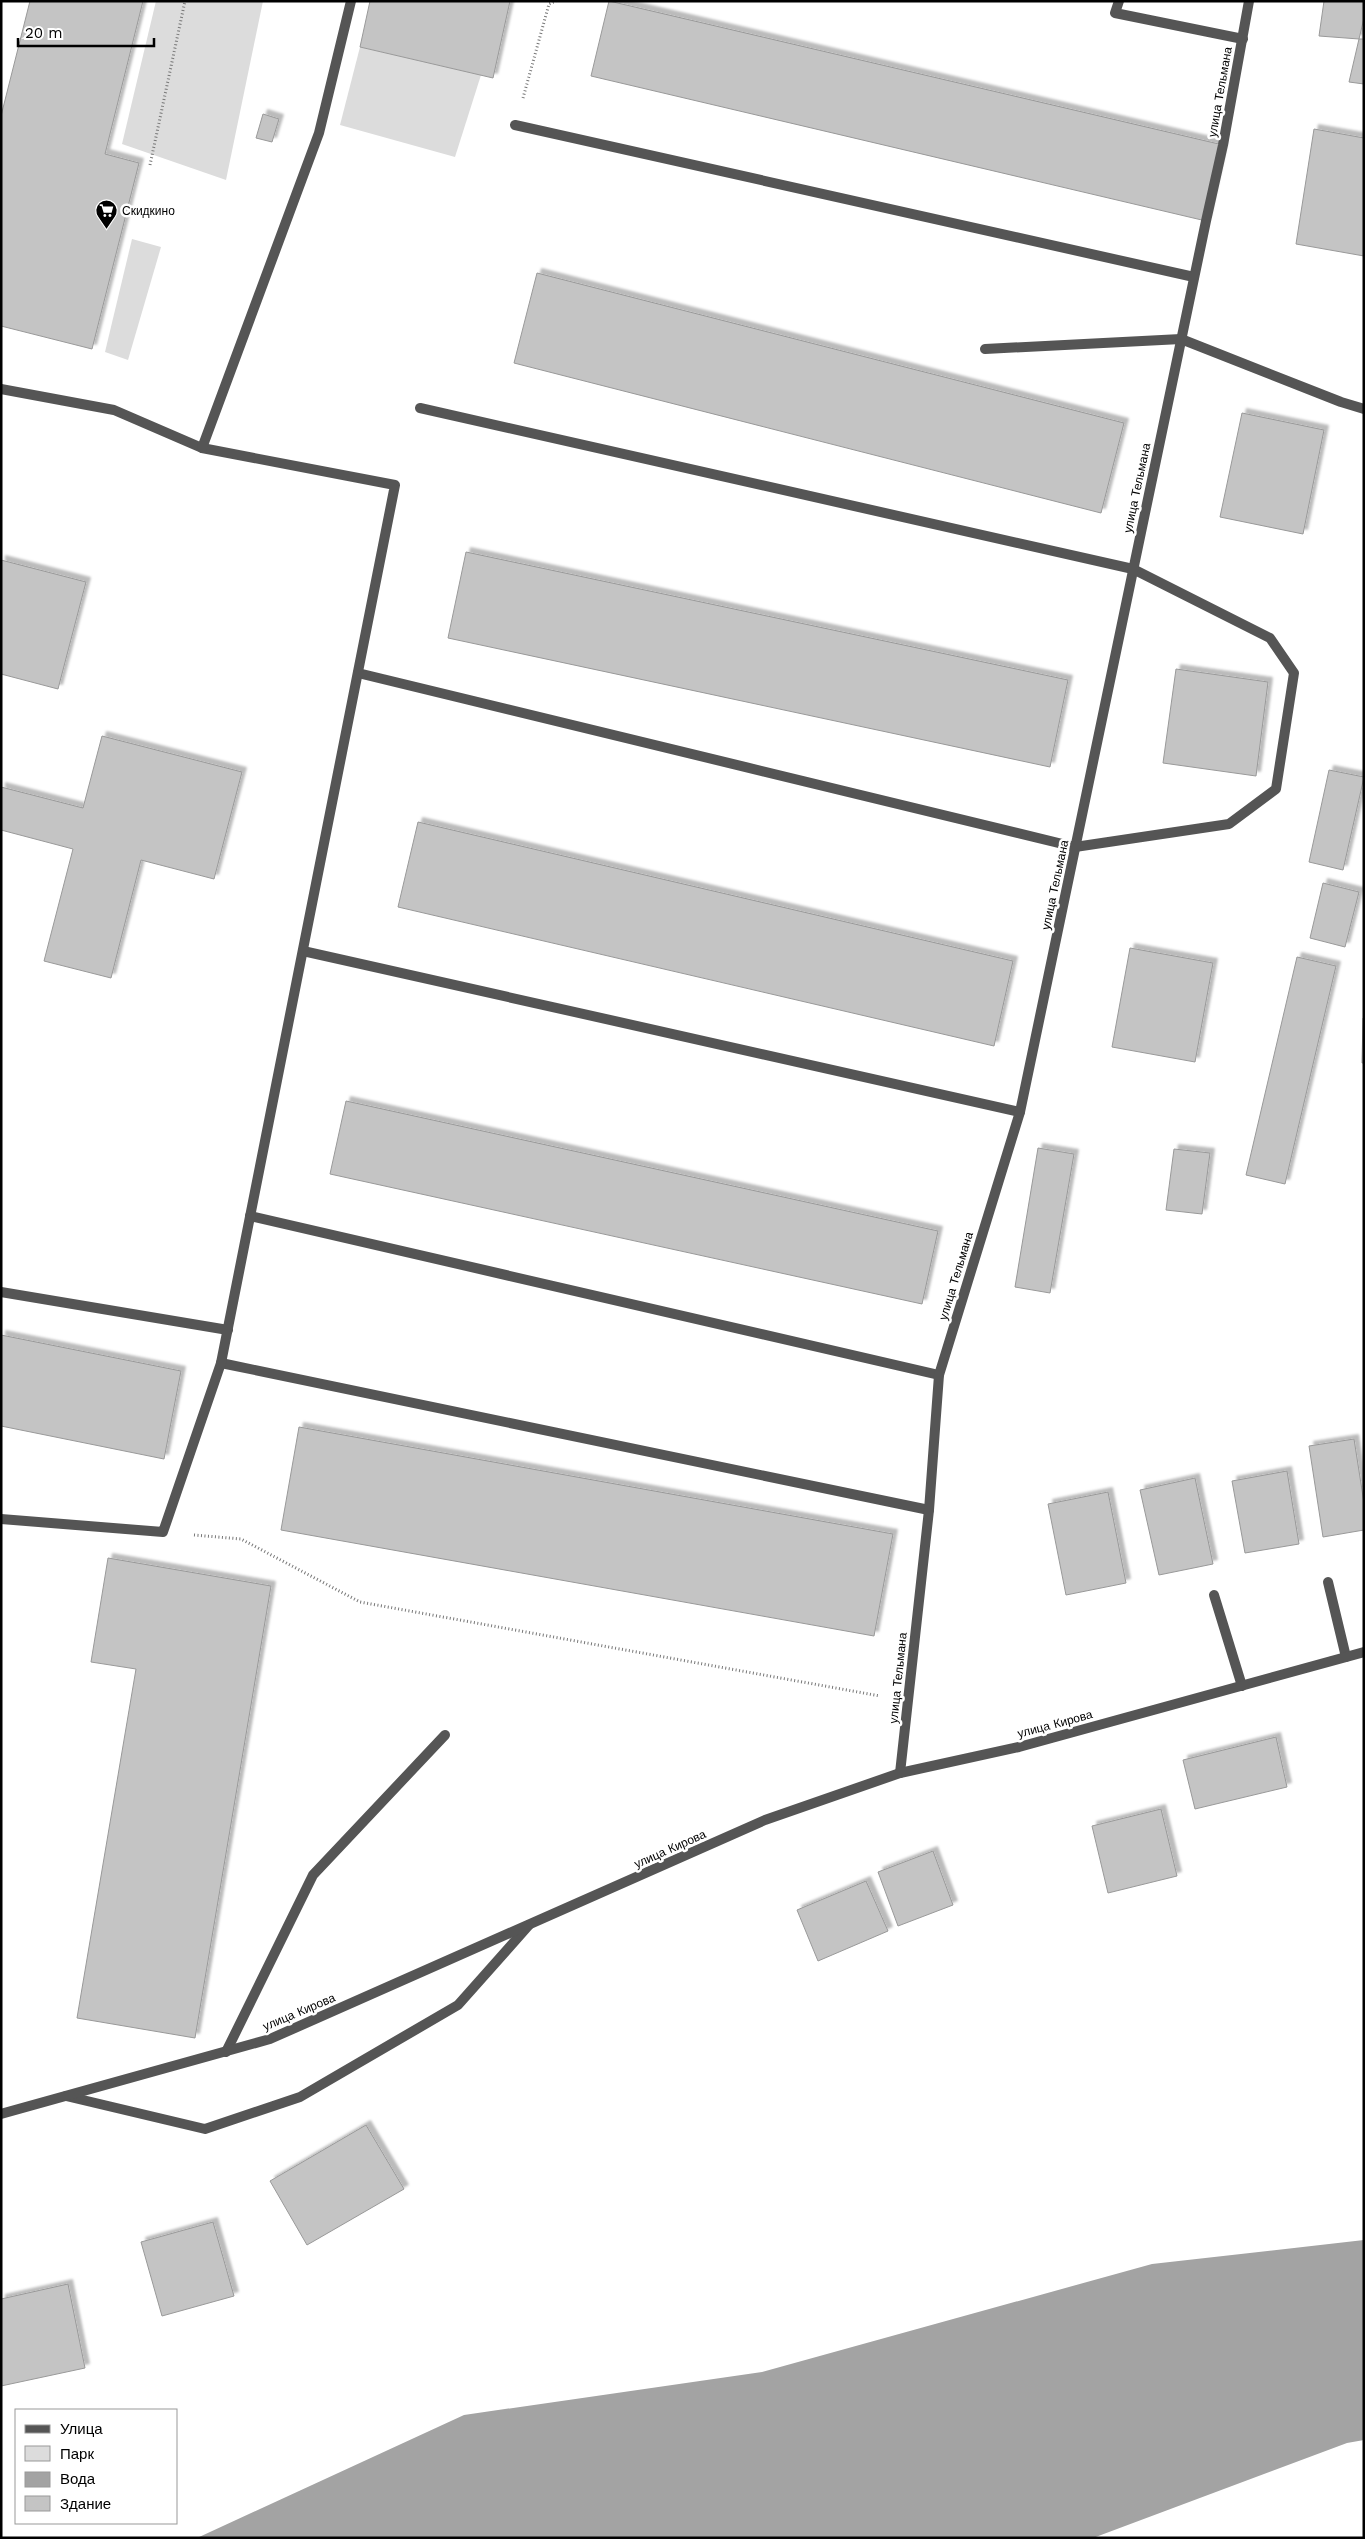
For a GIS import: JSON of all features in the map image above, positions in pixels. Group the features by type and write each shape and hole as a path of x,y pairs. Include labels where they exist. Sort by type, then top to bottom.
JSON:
{"street":[{"path":"202,448 318,133 351,1"},
{"path":"1119,1 1115,13 1243,39"},
{"name":"улица Тельмана","path":"900,1773 928,1510 939,1375 1020,1112 1194,277 1224,145 1249,1"},
{"path":"516,125 1194,277"},
{"path":"985,349 1181,339 1341,402 1364,409"},
{"path":"1,389 114,410 202,448 395,485 221,1363 163,1532 1,1519"},
{"path":"358,673 1075,847 1229,824 1276,789 1294,673 1270,638 1133,569 420,408"},
{"path":"303,951 1020,1112"},
{"path":"250,1216 939,1375"},
{"path":"1,1292 228,1330"},
{"path":"221,1363 928,1510"},
{"path":"1328,1582 1346,1657"},
{"path":"1214,1595 1242,1686"},
{"name":"улица Кирова","path":"1,2114 270,2039 765,1820 900,1773 1019,1747 1364,1652"},
{"path":"226,2052 313,1874 445,1735"},
{"path":"66,2096 205,2128 300,2097 458,2005 528,1925"}],"path":[{"path":"150,165 185,1"},
{"path":"522,104 549,4 556,1"},
{"path":"163,1532 242,1538 360,1602 908,1701"}],"green space":[{"path":"156,1 263,1 226,180 122,144"},
{"path":"360,47 481,75 455,157 340,125"},
{"path":"132,239 161,247 128,360 105,352"}],"water":[{"path":"1364,2240 1364,2440 1347,2443 1093,2538 197,2538 464,2415 762,2372 1152,2264"}],"building":[{"path":"30,1 143,1 105,154 139,163 92,349 1,326 1,116"},
{"path":"370,1 510,1 493,78 360,47"},
{"path":"609,1 1223,145 1206,221 591,76"},
{"path":"1324,1 1364,1 1364,18 1359,39 1319,36"},
{"path":"1359,39 1364,39 1364,84 1349,82"},
{"path":"263,114 279,119 272,142 256,138"},
{"path":"1314,129 1364,138 1364,256 1296,244"},
{"path":"537,273 1124,423 1101,513 514,363"},
{"path":"1242,413 1324,430 1303,534 1220,517"},
{"path":"466,552 1068,680 1050,767 448,638"},
{"path":"1,560 86,582 58,689 1,674"},
{"path":"1176,669 1268,682 1256,776 1163,763"},
{"path":"102,736 242,772 214,879 141,860 111,978 44,961 73,849 1,830 1,787 83,808"},
{"path":"1329,770 1364,777 1343,870 1309,862"},
{"path":"418,822 1013,961 994,1046 398,907"},
{"path":"1323,883 1359,892 1345,947 1310,938"},
{"path":"1130,948 1213,963 1195,1062 1112,1047"},
{"path":"1297,957 1336,966 1285,1184 1246,1175"},
{"path":"1363,1018 1364,1063 1362,1063"},
{"path":"346,1101 938,1231 922,1304 330,1174"},
{"path":"1038,1148 1074,1154 1050,1293 1015,1287"},
{"path":"1174,1149 1210,1153 1202,1214 1166,1210"},
{"path":"1,1335 181,1371 164,1459 1,1426"},
{"path":"299,1427 893,1534 874,1636 281,1530"},
{"path":"1354,1439 1364,1503 1364,1530 1323,1537 1309,1446"},
{"path":"1287,1471 1299,1544 1245,1553 1232,1481"},
{"path":"1195,1478 1213,1564 1159,1575 1140,1490"},
{"path":"1108,1492 1126,1583 1066,1595 1048,1504"},
{"path":"108,1558 271,1586 195,2038 77,2018 136,1669 91,1662"},
{"path":"1276,1737 1287,1787 1195,1809 1183,1760"},
{"path":"1161,1809 1177,1876 1108,1893 1092,1826"},
{"path":"933,1851 953,1905 898,1926 878,1872"},
{"path":"866,1881 888,1931 818,1961 797,1910"},
{"path":"366,2125 404,2189 307,2245 270,2181"},
{"path":"213,2222 234,2296 162,2316 141,2242"},
{"path":"68,2284 85,2368 1,2386 1,2299"}],"place":[{"name":"Скидкино","path":"106,230"}]}
